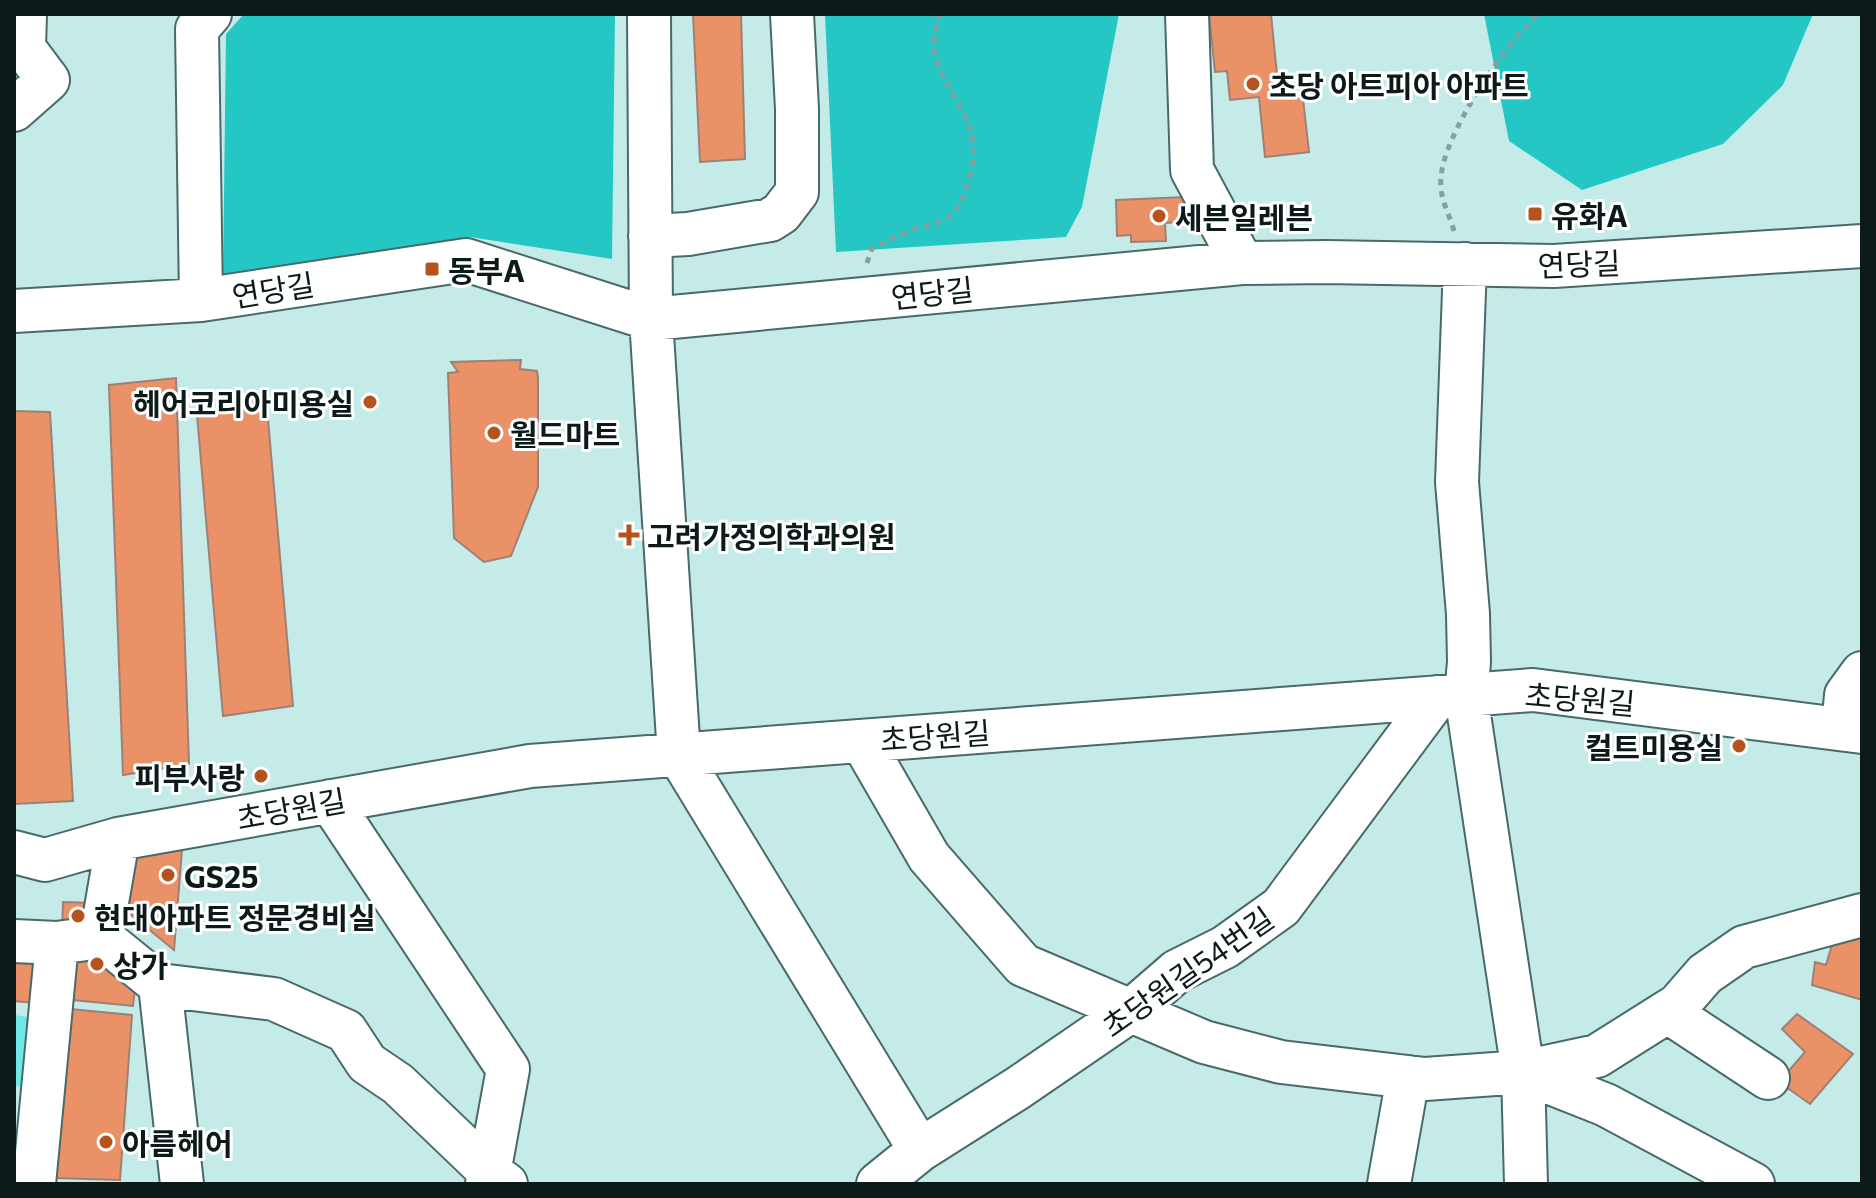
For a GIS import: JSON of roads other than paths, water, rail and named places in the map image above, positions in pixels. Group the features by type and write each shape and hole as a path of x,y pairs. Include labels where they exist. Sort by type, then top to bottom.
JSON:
{"street":[{"path":"14,110 48,80 24,48 25,14"},
{"path":"201,300 197,29 210,14"},
{"path":"649,14 651,319 679,755 920,1150"},
{"path":"650,236 688,234 770,220 781,213 797,192 792,14"},
{"path":"1187,14 1192,170 1242,263"},
{"name":"연당길","path":"14,311 201,300 466,260 651,319 1242,263 1554,266 1862,246"},
{"path":"1459,264 1457,482 1469,662 1451,696 1523,1072 1526,1184"},
{"path":"1853,730 1846,695 1862,673"},
{"name":"초당원길","path":"14,852 45,860 118,839 530,766 1533,690 1853,730"},
{"name":"초당원길54번길","path":"878,1184 920,1150 1132,1010 1177,971 1225,947 1281,907 1451,696"},
{"path":"862,741 929,857 1023,965 1204,1042 1281,1062 1425,1079 1523,1072 1597,1056 1678,1005 1705,974 1744,947 1862,915"},
{"path":"330,801 508,1069 495,1180"},
{"path":"101,937 118,839"},
{"path":"14,941 57,943 101,937 160,985 274,999 346,1031 367,1063 398,1084 495,1180"},
{"path":"34,1184 57,943"},
{"path":"160,985 182,1184"},
{"path":"1668,1012 1768,1078"},
{"path":"1523,1072 1606,1105 1753,1184"},
{"path":"1389,1184 1408,1077"}],"place":[{"name":"초당 아트피아 아파트","path":"1253,84"},
{"name":"유화A","path":"1535,214"},
{"name":"세븐일레븐","path":"1159,216"},
{"name":"동부A","path":"432,269"},
{"name":"헤어코리아미용실","path":"370,402"},
{"name":"월드마트","path":"494,433"},
{"name":"고려가정의학과의원","path":"629,535"},
{"name":"컬트미용실","path":"1739,746"},
{"name":"피부사랑","path":"261,776"},
{"name":"GS25","path":"168,875"},
{"name":"현대아파트 정문경비실","path":"78,916"},
{"name":"상가","path":"97,964"},
{"name":"아름헤어","path":"106,1142"}]}
